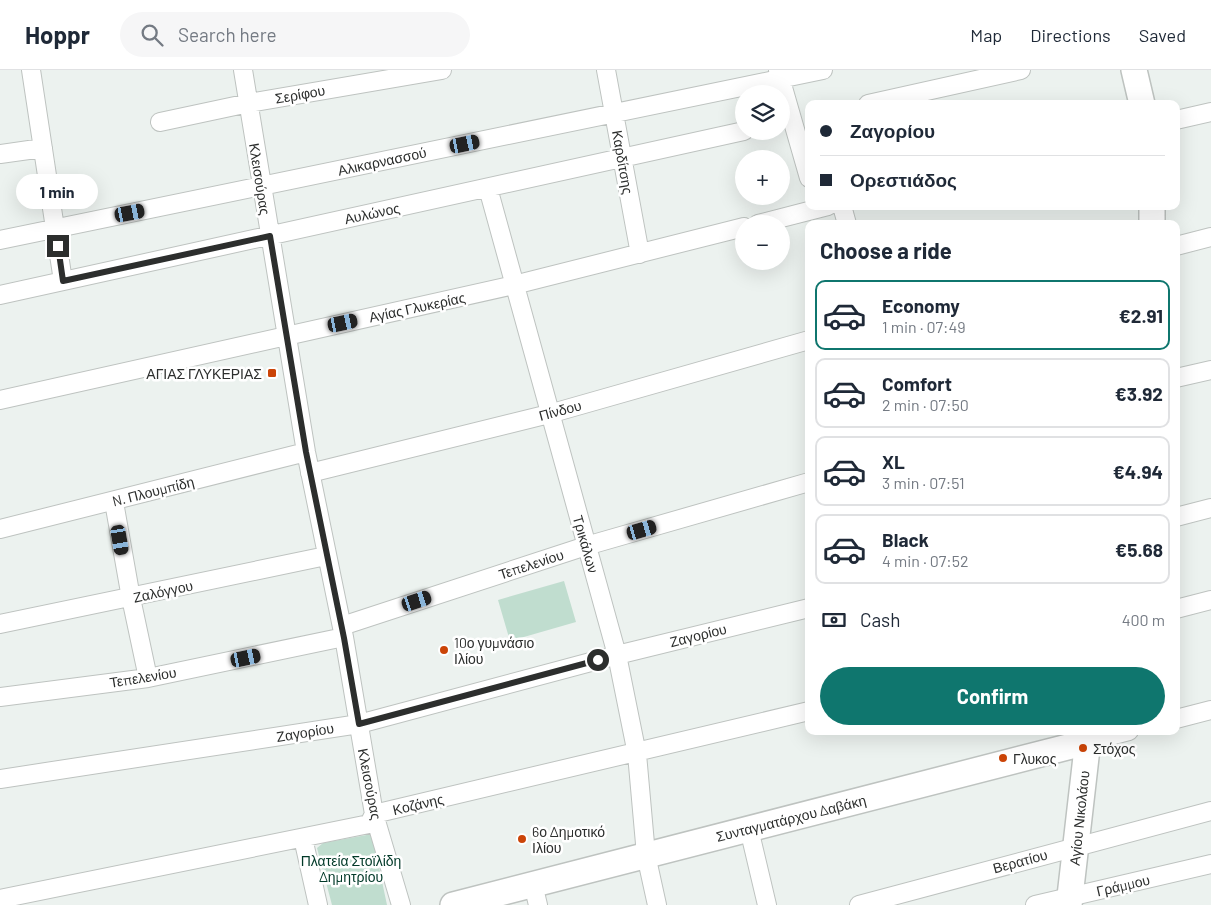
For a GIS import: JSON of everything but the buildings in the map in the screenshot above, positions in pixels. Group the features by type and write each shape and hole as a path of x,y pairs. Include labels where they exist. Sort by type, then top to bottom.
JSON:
{"street":[{"path":"31,70 63,281"},
{"name":"Κλεισούρας","path":"243,70 306,452 343,632 374,814 401,905"},
{"name":"Σερίφου","path":"160,122 249,104 442,70"},
{"name":"Καρδίτσης","path":"606,70 640,254"},
{"name":"Αλικαρνασσού","path":"0,240 614,113 779,74 823,70"},
{"path":"886,100 1021,70"},
{"path":"1134,70 1141,100"},
{"path":"779,74 805,163"},
{"path":"1180,119 1211,112"},
{"name":"Αυλώνος","path":"0,295 735,133"},
{"path":"0,154 43,148"},
{"name":"Τρικάλων","path":"488,188 549,414 617,654 637,754 646,855 657,905"},
{"path":"790,215 809,210"},
{"name":"Αγίας Γλυκερίας","path":"0,400 514,285 735,229"},
{"path":"1180,245 1211,236"},
{"name":"Πίνδου","path":"310,472 549,414 805,341"},
{"path":"1180,377 1211,370"},
{"name":"N. Πλουμπίδη","path":"0,529 114,502 306,452"},
{"name":"Τεπελενίου","path":"0,697 148,678 343,632 586,546 805,483"},
{"path":"114,502 130,598 148,678"},
{"path":"1180,516 1211,508"},
{"name":"Ζαλόγγου","path":"0,624 326,556"},
{"path":"1180,608 1211,600"},
{"name":"Ζαγορίου","path":"0,778 359,724 617,654 805,609"},
{"path":"1180,718 1211,710"},
{"name":"Κοζάνης","path":"0,899 369,824 374,814 637,754 805,712"},
{"name":"Συνταγματάρχου Δαβάκη","path":"453,905 535,895 646,855 1088,737 1102,735"},
{"name":"Αγίου Νικολάου","path":"1069,901 1088,737"},
{"name":"Βερατίου","path":"859,905 1211,811"},
{"path":"749,829 767,905"},
{"path":"303,838 318,905"},
{"name":"Γράμμου","path":"1035,905 1069,901 1211,864"}],"green space":[{"path":"564,581 576,622 510,641 498,600"},
{"name":"Πλατεία Στοϊλίδη Δημητρίου","path":"372,834 387,905 332,905 317,848 323,843"}],"place":[{"name":"ΑΓΙΑΣ ΓΛΥΚΕΡΙΑΣ","path":"272,373"},
{"name":"10ο γυμνάσιο Ιλίου","path":"444,650"},
{"name":"Στόχος","path":"1083,748"},
{"name":"Γλυκος","path":"1003,758"},
{"name":"6ο Δημοτικό Ιλίου","path":"522,839"}],"route":[{"path":"58,246 63,281 270,236 306,452 344,638 359,724 598,660"}]}
